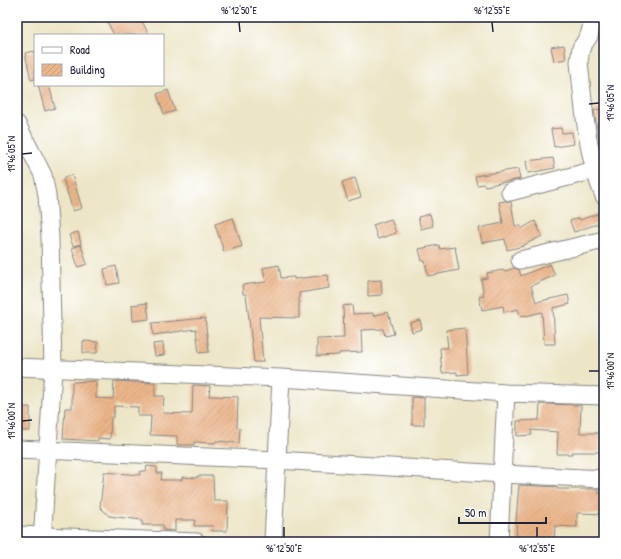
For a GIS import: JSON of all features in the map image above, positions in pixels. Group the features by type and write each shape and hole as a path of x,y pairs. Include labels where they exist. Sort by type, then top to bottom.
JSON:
{"street":[{"path":"594,17 589,36 581,48 579,62 590,154 604,196"},
{"path":"17,124 42,176 47,195 50,238 53,369 42,539"},
{"path":"510,192 595,170"},
{"path":"520,260 604,240"},
{"path":"17,367 281,378 506,393 604,396"},
{"path":"273,542 281,378"},
{"path":"499,542 506,393"},
{"path":"17,449 277,460 604,479"},
{"path":"17,535 42,539 197,542"}],"building":[{"path":"105,17 140,17 148,34 114,34"},
{"path":"564,45 566,59 554,61 551,47"},
{"path":"34,51 34,79 31,80 25,53"},
{"path":"38,86 49,86 55,108 45,111"},
{"path":"168,90 175,111 164,114 157,94"},
{"path":"604,109 604,147 600,147 594,110"},
{"path":"561,128 562,133 572,132 574,144 554,147 551,129"},
{"path":"553,158 555,168 528,173 526,161"},
{"path":"518,169 520,179 485,186 484,184 477,185 475,176"},
{"path":"72,175 82,208 73,211 63,178"},
{"path":"355,178 361,197 348,201 342,182"},
{"path":"499,202 511,202 515,226 520,225 521,229 535,221 542,236 524,246 507,250 505,239 482,243 479,228 503,223"},
{"path":"599,213 603,222 574,232 570,221 579,218 580,220"},
{"path":"430,214 433,226 421,229 418,217"},
{"path":"233,218 242,246 224,252 215,224"},
{"path":"391,219 396,233 378,239 373,225"},
{"path":"78,232 81,244 73,246 69,235"},
{"path":"81,245 87,264 78,267 72,248"},
{"path":"439,245 440,249 455,247 459,270 428,276 425,261 422,261 419,249"},
{"path":"550,264 555,275 531,286 536,302 568,295 570,304 553,308 555,344 544,344 542,312 520,316 518,309 504,312 503,306 482,310 479,297 484,296 481,279 487,278 487,273 503,270 504,272 514,268 519,270 521,276"},
{"path":"279,265 281,278 294,277 294,279 328,275 329,288 299,293 299,318 259,317 263,362 254,362 246,294 243,294 242,285 266,282 263,268"},
{"path":"116,266 119,283 107,285 104,269"},
{"path":"381,280 382,295 368,296 368,281"},
{"path":"147,303 149,319 133,321 132,305"},
{"path":"352,305 353,314 373,313 373,316 388,312 394,334 385,336 383,329 361,330 362,352 317,356 317,339 344,338 343,306"},
{"path":"205,318 209,352 199,353 196,329 153,335 152,323"},
{"path":"420,320 422,329 412,332 410,323"},
{"path":"465,328 468,374 457,375 457,372 442,373 440,348 448,348 446,330"},
{"path":"83,341 98,342 97,353 83,353"},
{"path":"163,343 164,355 155,356 153,344"},
{"path":"96,381 96,398 113,399 114,381 155,383 155,396 164,396 163,413 192,414 193,385 210,386 209,396 238,397 237,428 240,428 239,443 216,441 215,443 194,442 194,445 177,445 177,436 150,435 151,416 138,416 138,407 114,406 114,417 111,417 110,439 98,438 98,441 63,439 65,408 72,408 72,382"},
{"path":"412,397 424,398 424,425 412,425"},
{"path":"540,404 581,405 580,433 600,433 600,452 572,452 572,454 557,454 558,432 531,430 532,435 517,436 517,421 539,420"},
{"path":"17,407 30,407 30,431 17,431"},
{"path":"147,466 157,467 157,473 162,473 161,480 182,480 182,477 197,478 197,476 213,476 214,501 228,501 227,531 212,531 213,526 194,526 195,520 175,520 175,531 163,530 163,525 142,525 142,520 109,516 100,507 104,472 140,475 140,471 146,471"},
{"path":"519,485 557,487 557,489 599,489 598,493 604,493 604,514 577,513 577,527 555,526 554,542 517,542 516,520"}]}
